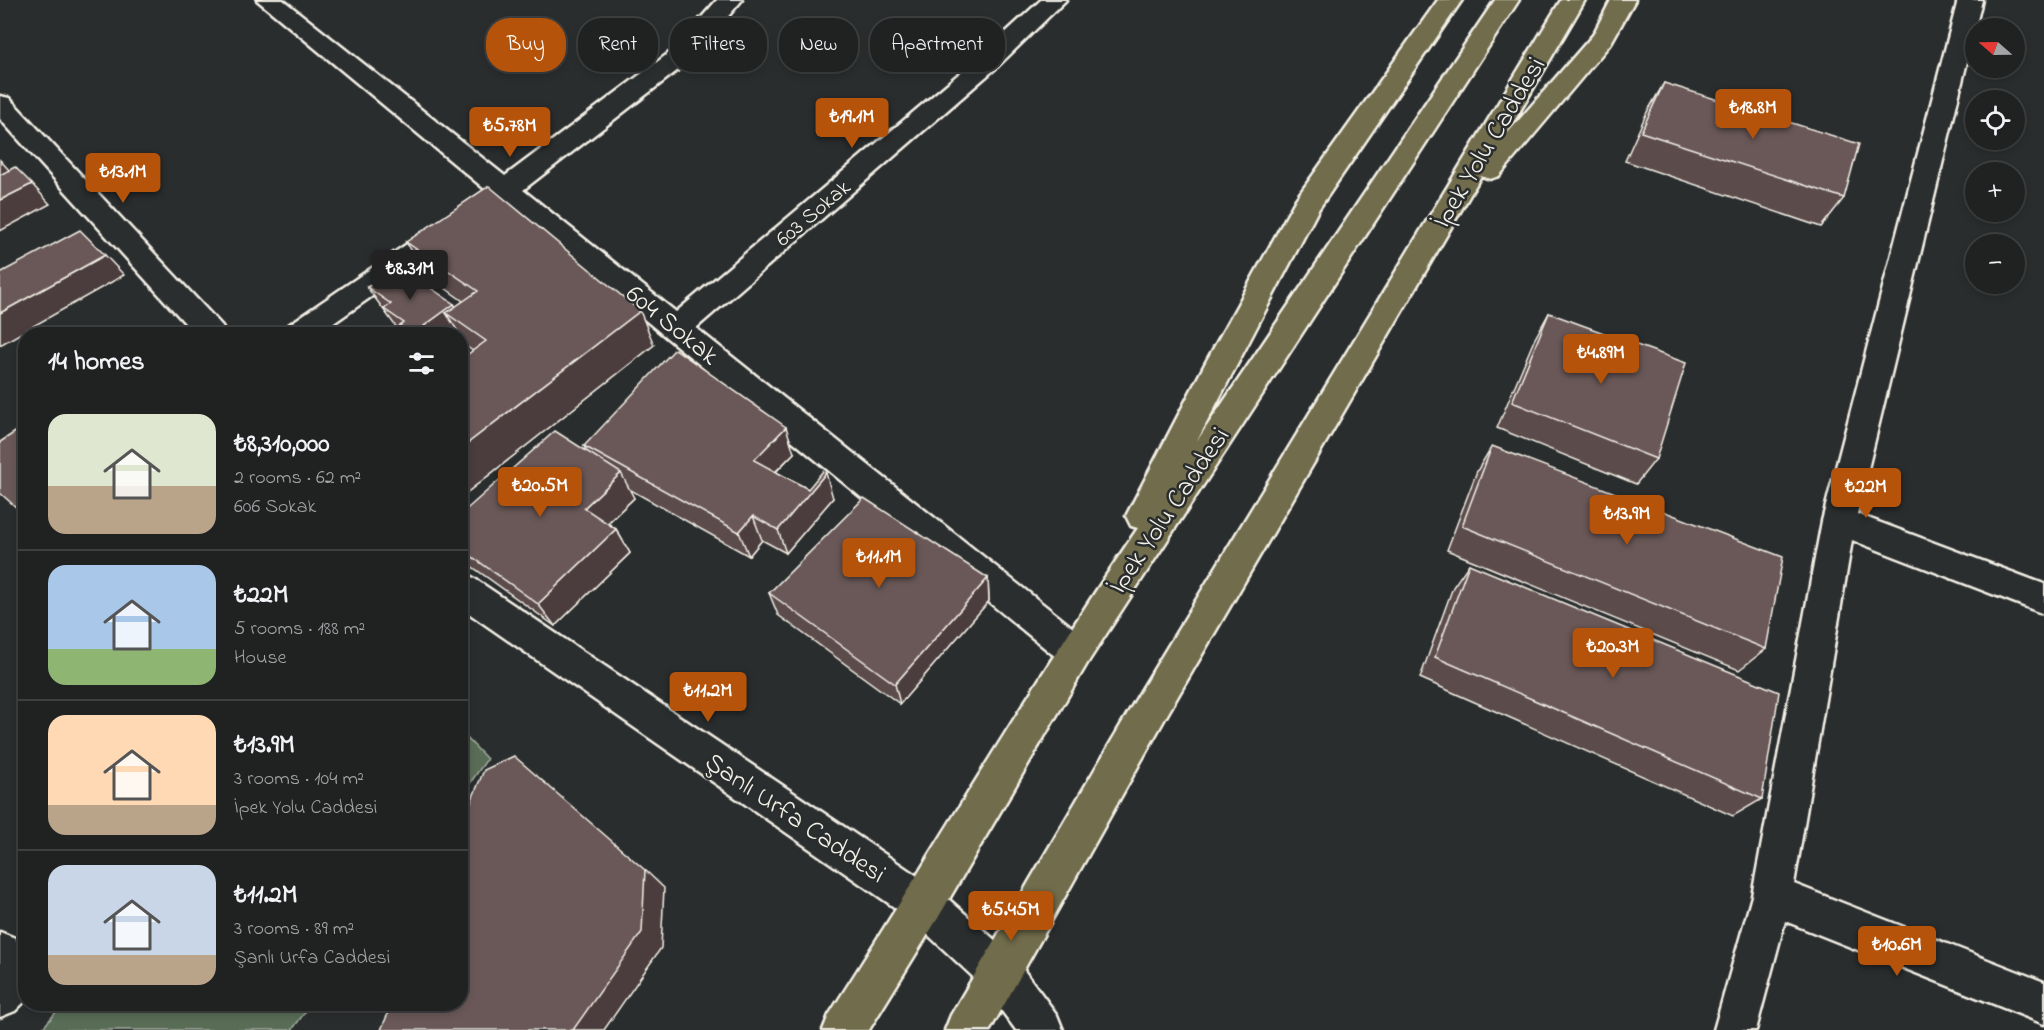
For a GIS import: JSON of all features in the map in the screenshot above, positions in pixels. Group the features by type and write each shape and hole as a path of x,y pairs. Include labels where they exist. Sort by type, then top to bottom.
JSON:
{"highway":[{"path":"1075,651 1221,362 1306,206 1450,0"},
{"name":"İpek Yolu Caddesi","path":"844,1030 924,903 1075,651 1507,0"},
{"name":"İpek Yolu Caddesi","path":"966,1030 1155,701 1574,0"},
{"path":"1430,240 1603,38 1623,0"}],"street":[{"name":"604 Sokak","path":"269,0 677,327 1075,651"},
{"path":"307,327 505,190 682,55 729,0"},
{"name":"603 Sokak","path":"677,327 988,62 1054,0"},
{"path":"1734,1030 1772,896 1839,521 1970,0"},
{"path":"0,104 206,327"},
{"path":"1839,521 2044,599"},
{"name":"Şanlı Urfa Caddesi","path":"468,593 924,903 999,972 1042,1030"},
{"path":"1772,896 2044,1003"}],"green space":[{"path":"468,739 487,759 468,786"},
{"path":"57,1011 306,1011 292,1030 41,1030"}],"building":[{"path":"1664,83 1859,144 1844,198 1641,132"},
{"path":"15,167 32,184 0,200 0,175"},
{"path":"489,186 640,311 468,443 468,354 486,341 446,313 478,291 406,242"},
{"path":"80,230 105,255 0,313 0,273"},
{"path":"399,266 454,304 424,326 426,327 398,327 404,323 384,309 391,304 367,287"},
{"path":"1549,313 1686,363 1656,459 1512,402"},
{"path":"675,349 786,427 754,460 808,489 823,471 826,473 778,530 753,516 739,532 584,446"},
{"path":"18,430 18,509 0,493 0,442"},
{"path":"555,431 621,473 584,508 616,529 538,604 468,554 468,508"},
{"path":"1492,446 1783,557 1766,649 1462,526"},
{"path":"864,498 988,578 895,684 769,593"},
{"path":"1469,564 1779,692 1762,799 1435,657"},
{"path":"514,756 645,870 642,932 573,1030 381,1030 389,1011 468,1011 468,809 484,770"}]}
